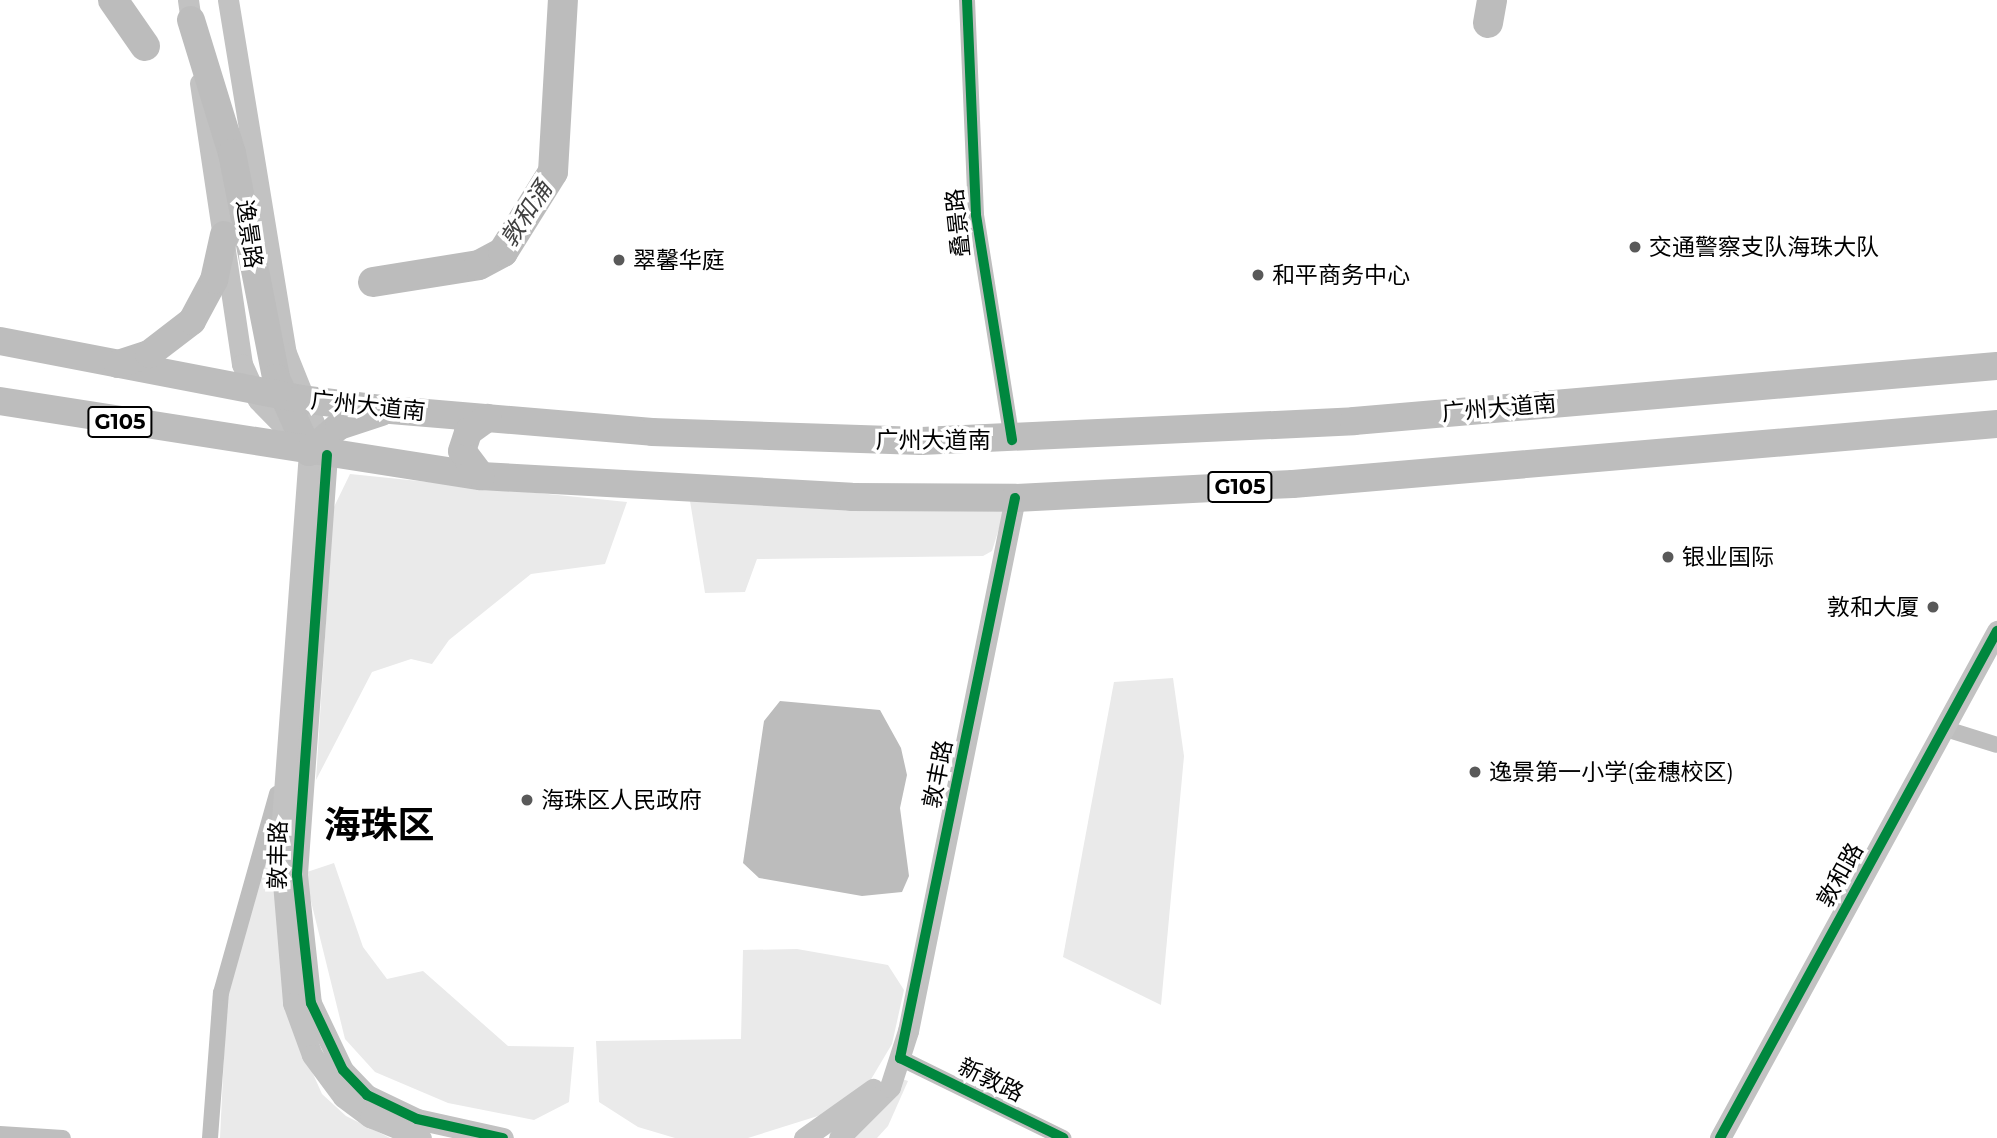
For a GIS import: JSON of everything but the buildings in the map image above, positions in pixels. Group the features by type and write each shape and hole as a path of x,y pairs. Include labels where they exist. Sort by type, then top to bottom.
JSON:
{"highway":[{"path":"190,10 224,122 236,231 287,408 318,449 351,421 391,410"},
{"path":"117,364 149,354 192,321 236,231"},
{"name":"广州大道南","path":"0,341 251,390 287,408 391,410 813,439 1012,440 1354,421 1997,366"},
{"name":"G105","path":"0,401 481,476 746,495 1015,498 1293,484 1997,424"},
{"path":"241,440 287,408"},
{"path":"481,476 463,451 468,432 487,418"}],"street":[{"name":"逸景路","path":"228,0 269,260 287,408"},
{"name":"叠景路","path":"967,0 976,215 1012,440"},
{"name":"逸景路","path":"190,10 216,189 236,231 251,390"},
{"name":"敦丰路","path":"318,449 285,765 280,898 298,1023 312,1055 343,1097 370,1117 421,1138"},
{"name":"敦丰路","path":"318,449 298,861 298,922 311,1003 342,1070 366,1095 417,1119 503,1138"},
{"name":"敦丰路","path":"839,1138 890,1087 900,1058 1015,498"},
{"name":"敦和路","path":"1720,1138 1946,729 1997,631"},
{"path":"1946,729 1997,745"},
{"path":"210,1138 221,993 285,765"},
{"path":"804,1138 852,1108 900,1058"},
{"name":"新敦路","path":"900,1058 1063,1138"},
{"path":"0,1134 63,1138"}],"shaded area":[{"path":"350,474 627,502 605,564 531,574 449,640 432,664 411,659 372,672 316,780 333,509"},
{"path":"690,501 1006,506 992,551 983,556 757,559 745,592 705,593"},
{"path":"1173,678 1184,756 1161,1005 1063,957 1114,682"},
{"path":"780,701 880,710 901,748 907,775 900,808 909,876 902,892 862,896 759,878 743,863 764,721"},
{"path":"272,826 310,1067 322,1094 346,1116 390,1138 220,1138 227,993"},
{"path":"334,863 363,947 387,979 423,971 508,1046 574,1047 569,1102 534,1120 448,1103 375,1072 345,1039 304,873"},
{"path":"797,949 888,965 904,990 892,1044 870,1081 821,1115 748,1138 675,1138 638,1127 599,1102 596,1041 741,1039 743,950"},
{"path":"899,1078 908,1081 888,1126 877,1138 853,1138"}],"waterway":[{"name":"敦和涌","path":"113,0 145,46"},
{"name":"敦和涌","path":"373,282 479,265 503,252 553,172 563,0"},
{"name":"敦和涌","path":"1488,23 1492,0"}],"cycle path":[{"path":"967,0 976,215 1012,440"},
{"path":"327,455 297,875 311,1003 343,1070 367,1095 417,1119 503,1138"},
{"path":"1015,498 900,1058 1063,1138"},
{"path":"1720,1138 1997,631"}],"place":[{"name":"交通警察支队海珠大队","path":"1635,247"},
{"name":"翠馨华庭","path":"619,260"},
{"name":"和平商务中心","path":"1258,275"},
{"name":"银业国际","path":"1668,557"},
{"name":"敦和大厦","path":"1933,607"},
{"name":"逸景第一小学(金穗校区)","path":"1475,772"},
{"name":"海珠区人民政府","path":"527,800"}],"district":[{"name":"海珠区","path":"379,825"}]}
